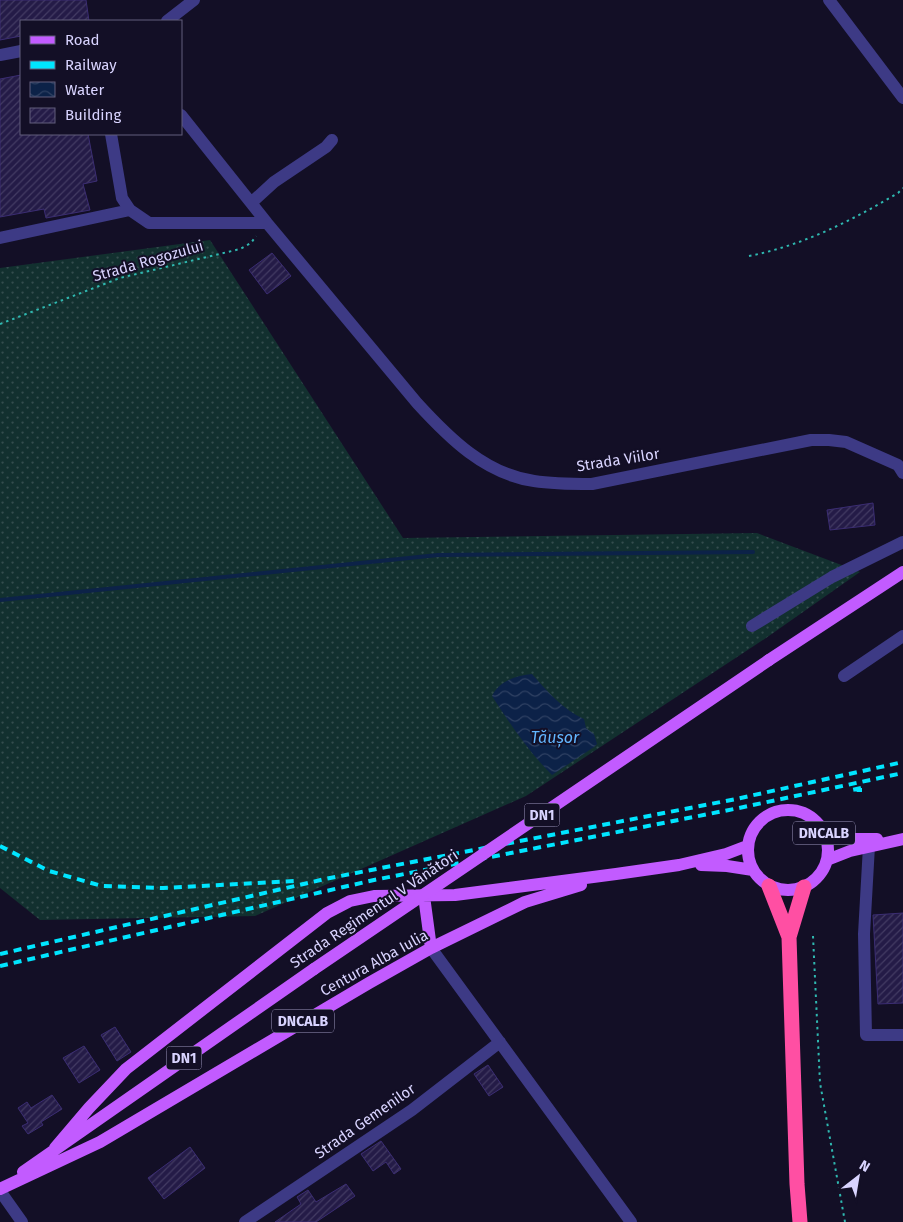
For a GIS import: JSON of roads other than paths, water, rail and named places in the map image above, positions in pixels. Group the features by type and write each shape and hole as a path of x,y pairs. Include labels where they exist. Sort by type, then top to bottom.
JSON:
{"highway":[{"path":"769,886 788,937 800,1222"},
{"path":"788,937 804,887"}],"main road":[{"name":"Strada Regimentul V Vânători","path":"0,1190 55,1148 314,969 769,660 903,572"},
{"name":"DNCALB","path":"747,846 751,833 758,822 769,814 782,810 796,810 808,815 819,824 826,835 828,860 814,881 804,887"},
{"name":"DNCALB","path":"826,835 850,839 901,839"},
{"name":"DNCALB","path":"828,860 850,851 901,839"},
{"name":"Centura Alba Iulia","path":"55,1148 126,1069 327,913 350,900 374,896 455,895 616,874 679,865 726,854 747,846"},
{"path":"747,846 752,870 769,886 780,890 804,887"},
{"name":"Centura Alba Iulia","path":"679,865 727,866 752,870"},
{"name":"Centura Alba Iulia","path":"0,1190 100,1142 369,982 431,948 525,902 616,874"},
{"path":"424,896 431,948"}],"street":[{"path":"168,20 194,0"},
{"path":"829,0 903,98"},
{"path":"0,55 20,51"},
{"name":"Strada Viilor","path":"182,116 267,223 423,410 443,431 477,459 506,474 532,481 592,484 812,440 846,442 901,467"},
{"path":"112,135 122,198 130,210 149,223 267,223"},
{"path":"251,203 274,182 326,147 332,140"},
{"path":"0,238 130,210"},
{"path":"752,626 832,577 867,558 903,542"},
{"path":"844,676 903,636"},
{"path":"869,846 864,934 866,1035 903,1035"},
{"path":"431,948 631,1222"},
{"name":"Strada Gemenilor","path":"245,1222 412,1110 500,1042"},
{"path":"0,1190 22,1222"}],"water":[{"name":"Tăușor","path":"532,674 562,705 584,719 586,728 594,734 597,744 552,775 527,747 492,696 499,686 509,680"}],"waterway":[{"path":"0,600 438,555 753,552"}],"railway":[{"path":"0,954 325,879 736,799 903,762"},
{"path":"0,966 374,880 739,808 903,773"},
{"path":"861,788 852,790 862,790"},
{"path":"0,846 49,871 102,886 163,888 294,881"}]}
